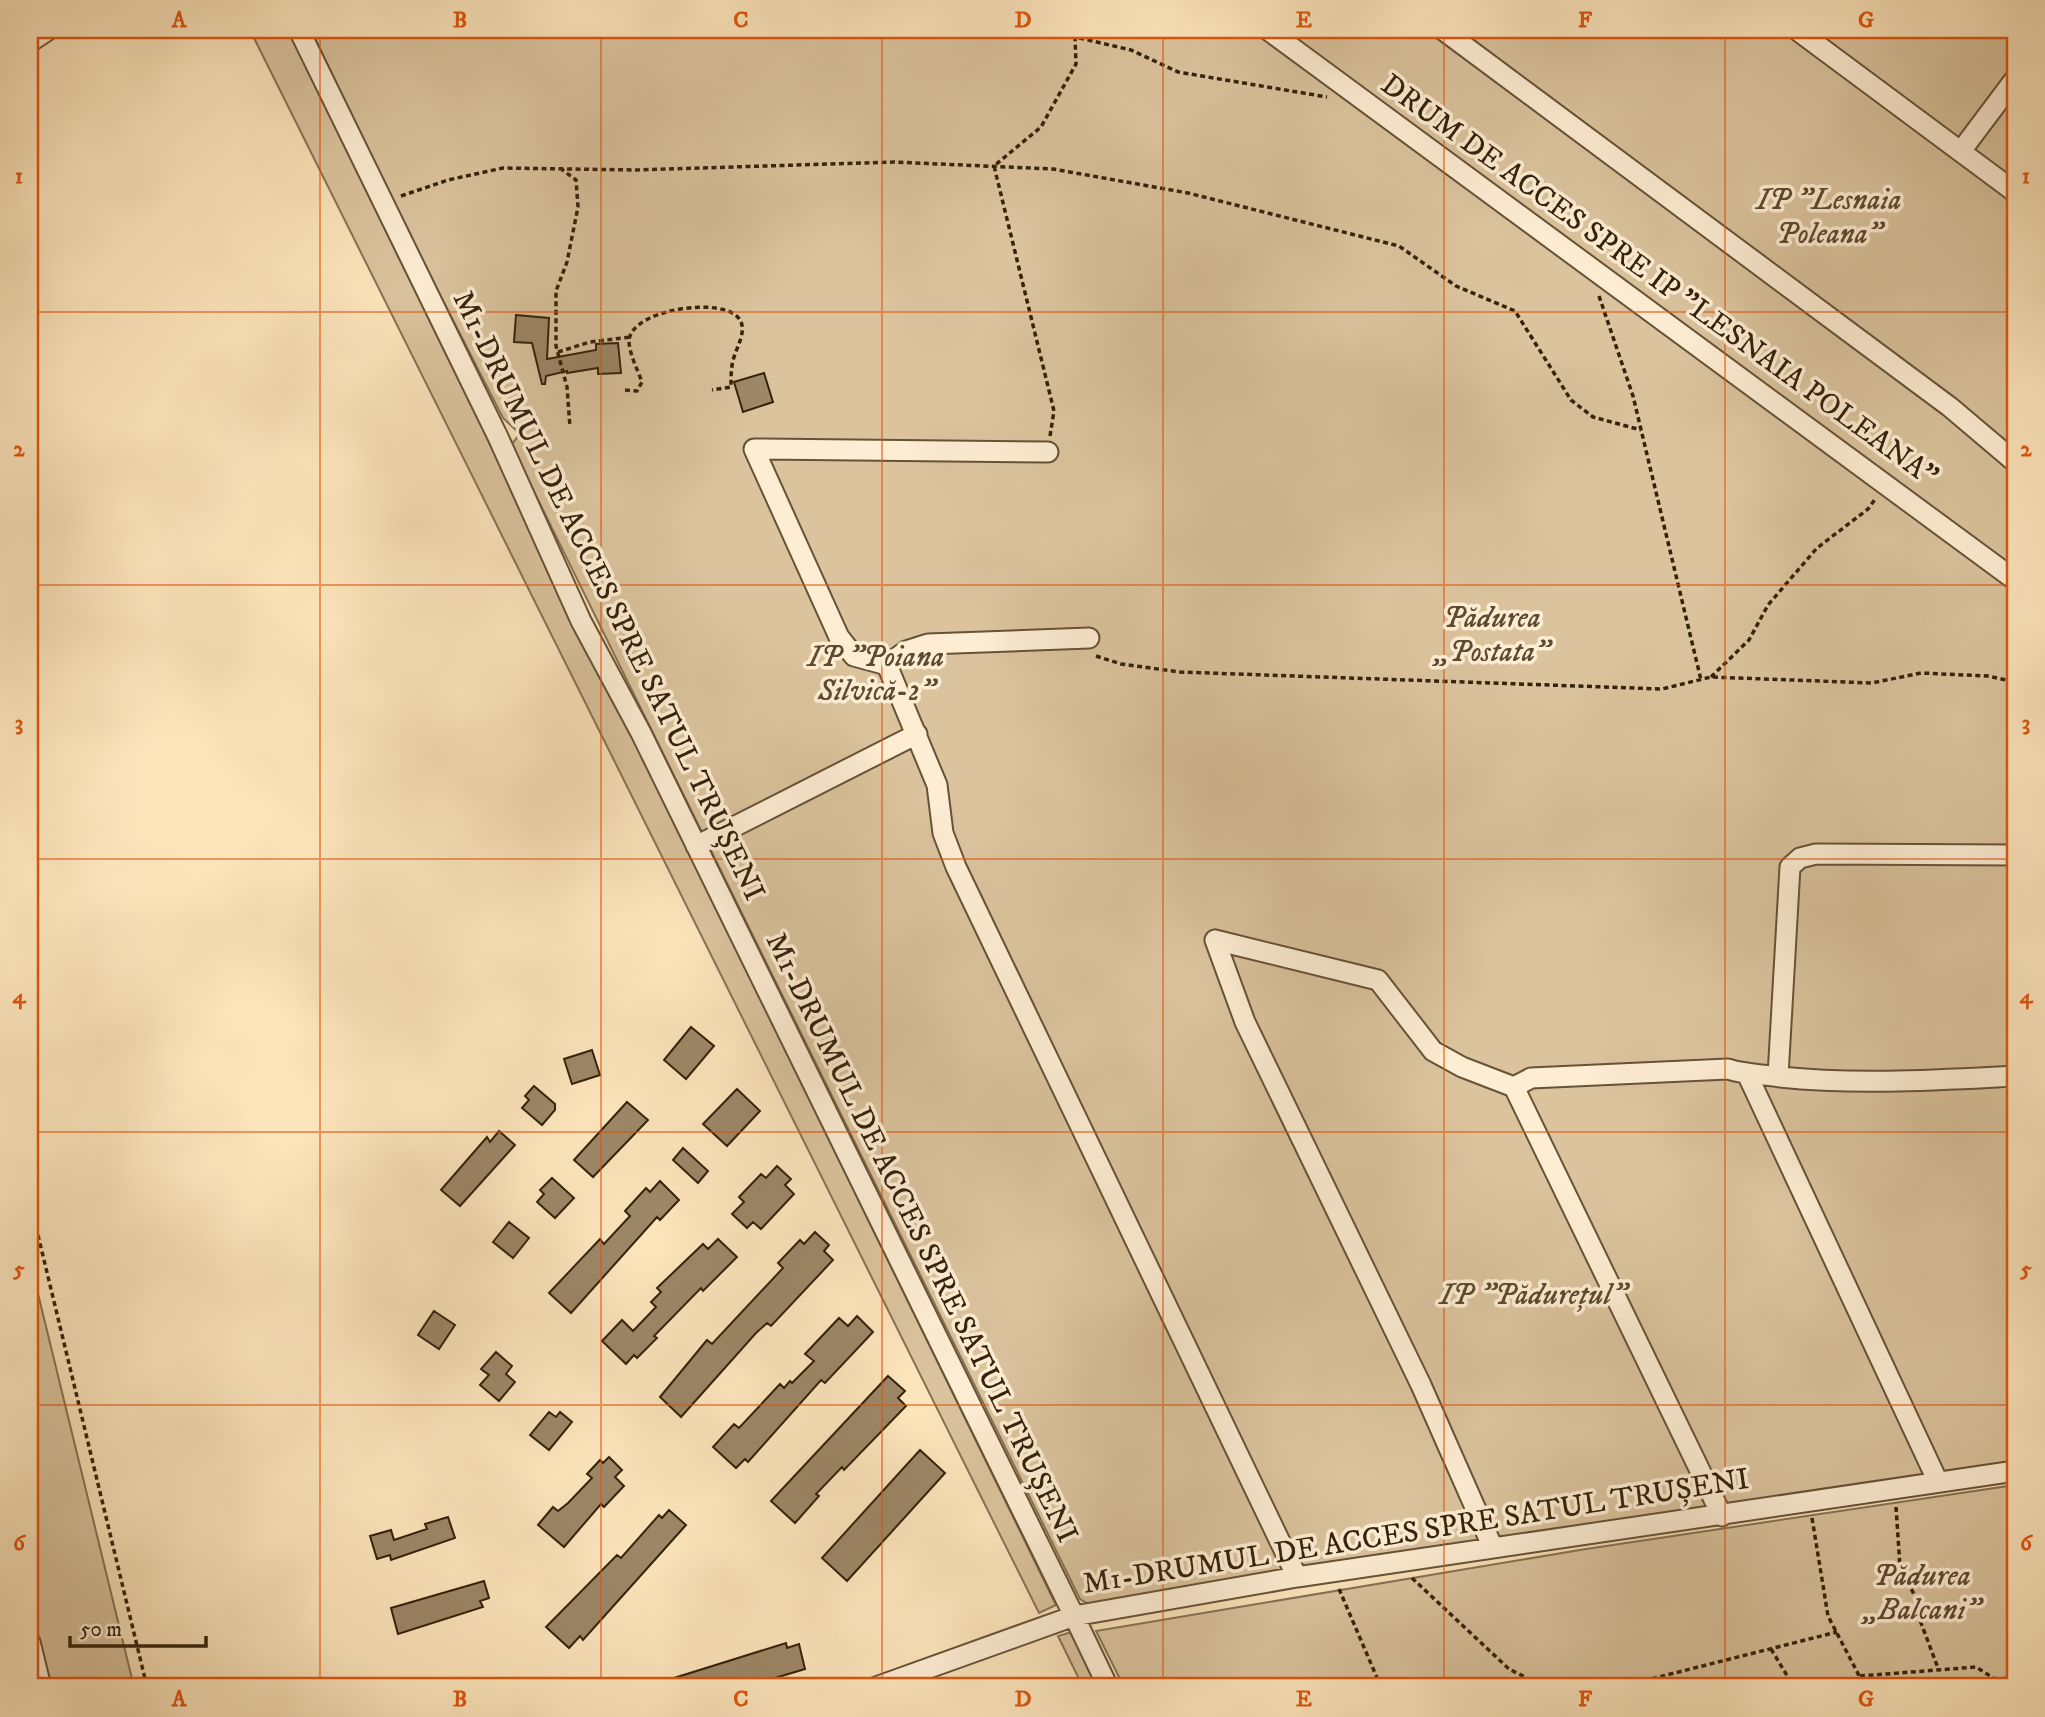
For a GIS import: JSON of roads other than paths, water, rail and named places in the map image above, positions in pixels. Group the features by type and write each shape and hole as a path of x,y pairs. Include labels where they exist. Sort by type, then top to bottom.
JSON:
{"street":[{"path":"30,42 48,30"},
{"name":"M1-DRUMUL DE ACCES SPRE SATUL TRUȘENI","path":"299,30 498,437 581,621 696,846 1074,1616 1297,1577 2015,1471"},
{"name":"DRUM DE ACCES SPRE IP \"LESNAIA POLEANA\"","path":"1268,30 2015,580"},
{"path":"1443,30 1950,407 2015,463"},
{"path":"1797,30 2015,192"},
{"path":"1961,151 2015,79"},
{"path":"887,665 854,656 839,637 754,449 1048,452"},
{"path":"887,665 906,651 928,644 1088,638"},
{"path":"887,665 937,785 943,833 956,867 1297,1577"},
{"path":"696,846 916,734"},
{"path":"1778,1076 1790,867 1800,858 1816,854 2015,855"},
{"path":"1493,1548 1421,1385 1245,1022 1228,984 1215,940 1378,980 1433,1051 1462,1067 1514,1087 1722,1516"},
{"path":"1514,1087 1531,1078 1727,1069 1748,1076 1778,1076 1810,1082 1883,1082 2015,1076"},
{"path":"1748,1076 1938,1482"},
{"path":"876,1687 1074,1616 1108,1687"},
{"path":"30,1642 41,1687"}],"park label":[{"name":"IP \"Lesnaia Poleana\"","path":"1829,217"},
{"name":"Pădurea „Postata”","path":"1492,635"},
{"name":"IP \"Poiana Silvică-2\"","path":"876,674"},
{"name":"IP \"Pădurețul\"","path":"1533,1295"},
{"name":"Pădurea „Balcani”","path":"1922,1593"}]}
